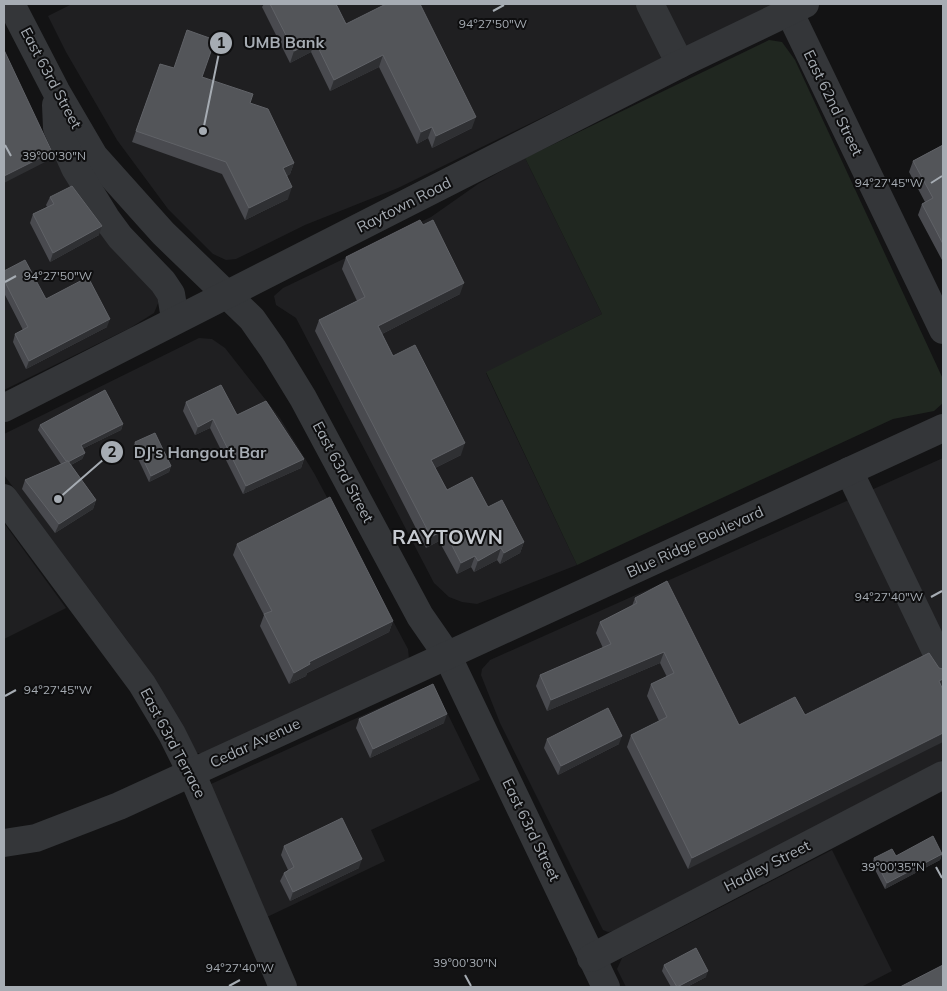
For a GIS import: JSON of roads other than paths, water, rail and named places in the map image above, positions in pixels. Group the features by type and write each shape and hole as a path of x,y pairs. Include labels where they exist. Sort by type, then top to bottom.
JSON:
{"street":[{"name":"East 63rd Street","path":"11,4 56,91 94,156 163,233 252,319 303,398 420,616 447,655 606,987"},
{"path":"650,4 680,64"},
{"name":"Raytown Road","path":"4,408 175,319 228,294 680,64 797,8"},
{"name":"East 62nd Street","path":"797,8 943,330"},
{"path":"56,91 57,128 75,168 110,225 158,274 171,294 175,319"},
{"name":"Blue Ridge Boulevard","path":"447,655 943,428"},
{"path":"849,471 943,666"},
{"name":"East 63rd Terrace","path":"4,498 142,684 191,772 283,987"},
{"name":"Cedar Avenue","path":"4,843 36,838 119,806 447,655"},
{"name":"Hadley Street","path":"591,958 943,775"}],"place":[{"name":"UMB Bank","path":"203,131"},
{"name":"DJ's Hangout Bar","path":"58,499"}],"district":[{"name":"RAYTOWN","path":"448,537"}]}
